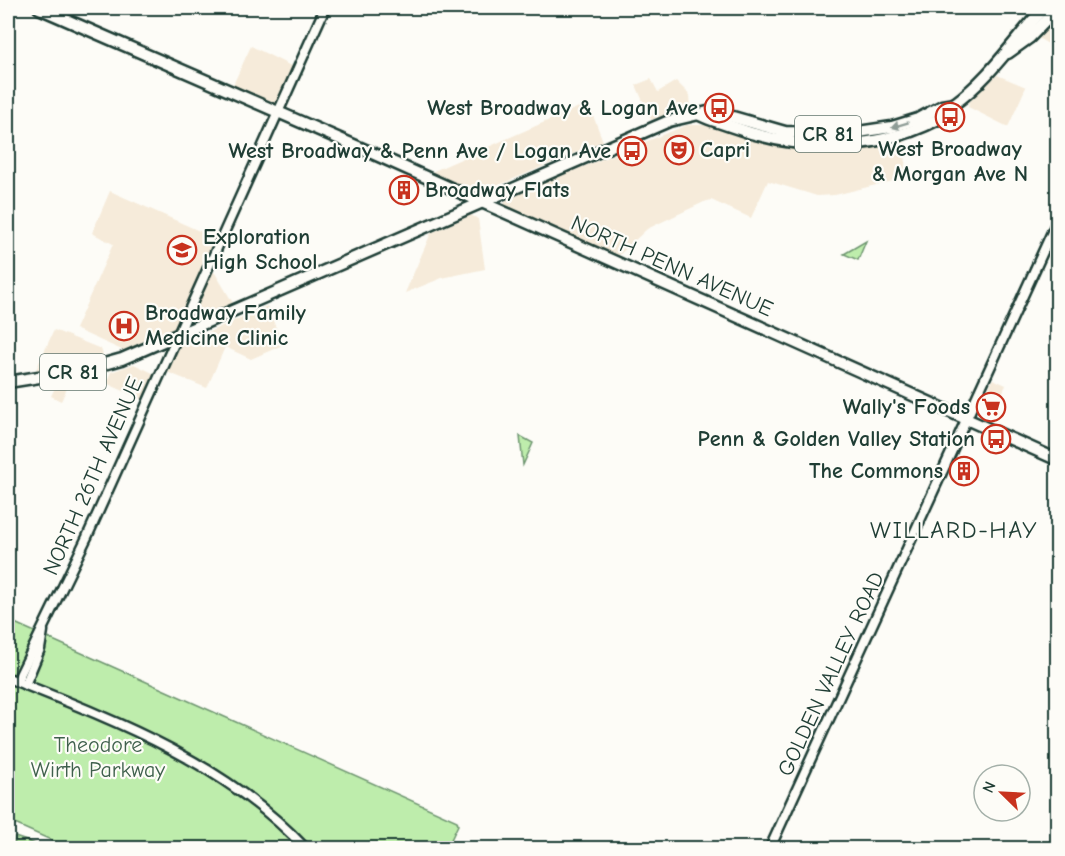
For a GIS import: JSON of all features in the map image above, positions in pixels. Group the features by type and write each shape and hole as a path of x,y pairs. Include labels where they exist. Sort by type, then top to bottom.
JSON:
{"main road":[{"name":"NORTH PENN AVENUE","path":"39,8 1058,460"},
{"name":"CR 81","path":"1006,55 1021,33 1044,8"},
{"name":"CR 81","path":"8,381 97,367 176,337 669,121 700,115 752,134 783,142 815,144 864,143 896,137 922,128 951,112 954,104 1006,55 1029,38 1058,8"}],"street":[{"name":"NORTH 26TH AVENUE","path":"21,683 40,649 43,631 325,8"},
{"name":"GOLDEN VALLEY ROAD","path":"770,849 1058,219"},
{"path":"8,678 146,736 199,764 254,802 305,849"}],"shaded area":[{"path":"1057,13 1057,49 1038,38 1038,32"},
{"path":"251,46 293,67 277,102 271,103 232,87"},
{"path":"997,75 1026,87 1008,127 968,107 969,102"},
{"path":"651,79 658,92 676,81 690,95 691,107 651,120 636,85"},
{"path":"588,103 603,141 476,195 427,174"},
{"path":"687,125 715,125 771,144 794,147 902,139 907,145 905,166 909,177 835,195 817,196 768,181 751,218 711,200 704,202 647,229 617,257 503,206 506,200 553,179"},
{"path":"110,191 215,238 175,328 124,351 75,329 113,244 92,233"},
{"path":"471,215 478,219 485,269 442,278 405,293 431,233"},
{"path":"209,270 215,273 233,303 190,321"},
{"path":"267,306 283,345 251,359 225,347 207,388 167,372 165,368 175,347"},
{"path":"54,330 101,349 103,355 80,363 36,370"},
{"path":"134,364 155,374 143,400 106,383 111,372"},
{"path":"993,379 1006,385 988,425 980,419 978,414"},
{"path":"70,382 61,401 51,396 57,384"}],"green space":[{"path":"866,241 858,260 844,254"},
{"path":"520,436 533,443 523,465"},
{"name":"Theodore Wirth Parkway","path":"8,620 457,821 458,825 447,848 69,848 8,821"},
{"path":"15,837 47,848 14,848"}],"place":[{"name":"West Broadway & Logan Ave","path":"719,108"},
{"name":"West Broadway & Morgan Ave N","path":"950,117"},
{"name":"Capri","path":"679,150"},
{"name":"West Broadway & Penn Ave / Logan Ave","path":"632,151"},
{"name":"Broadway Flats","path":"404,190"},
{"name":"Exploration High School","path":"182,250"},
{"name":"Broadway Family Medicine Clinic","path":"124,326"},
{"name":"Wally's Foods","path":"991,407"},
{"name":"Penn & Golden Valley Station","path":"996,439"},
{"name":"The Commons","path":"964,471"}],"district":[{"name":"WILLARD-HAY","path":"954,530"}]}
